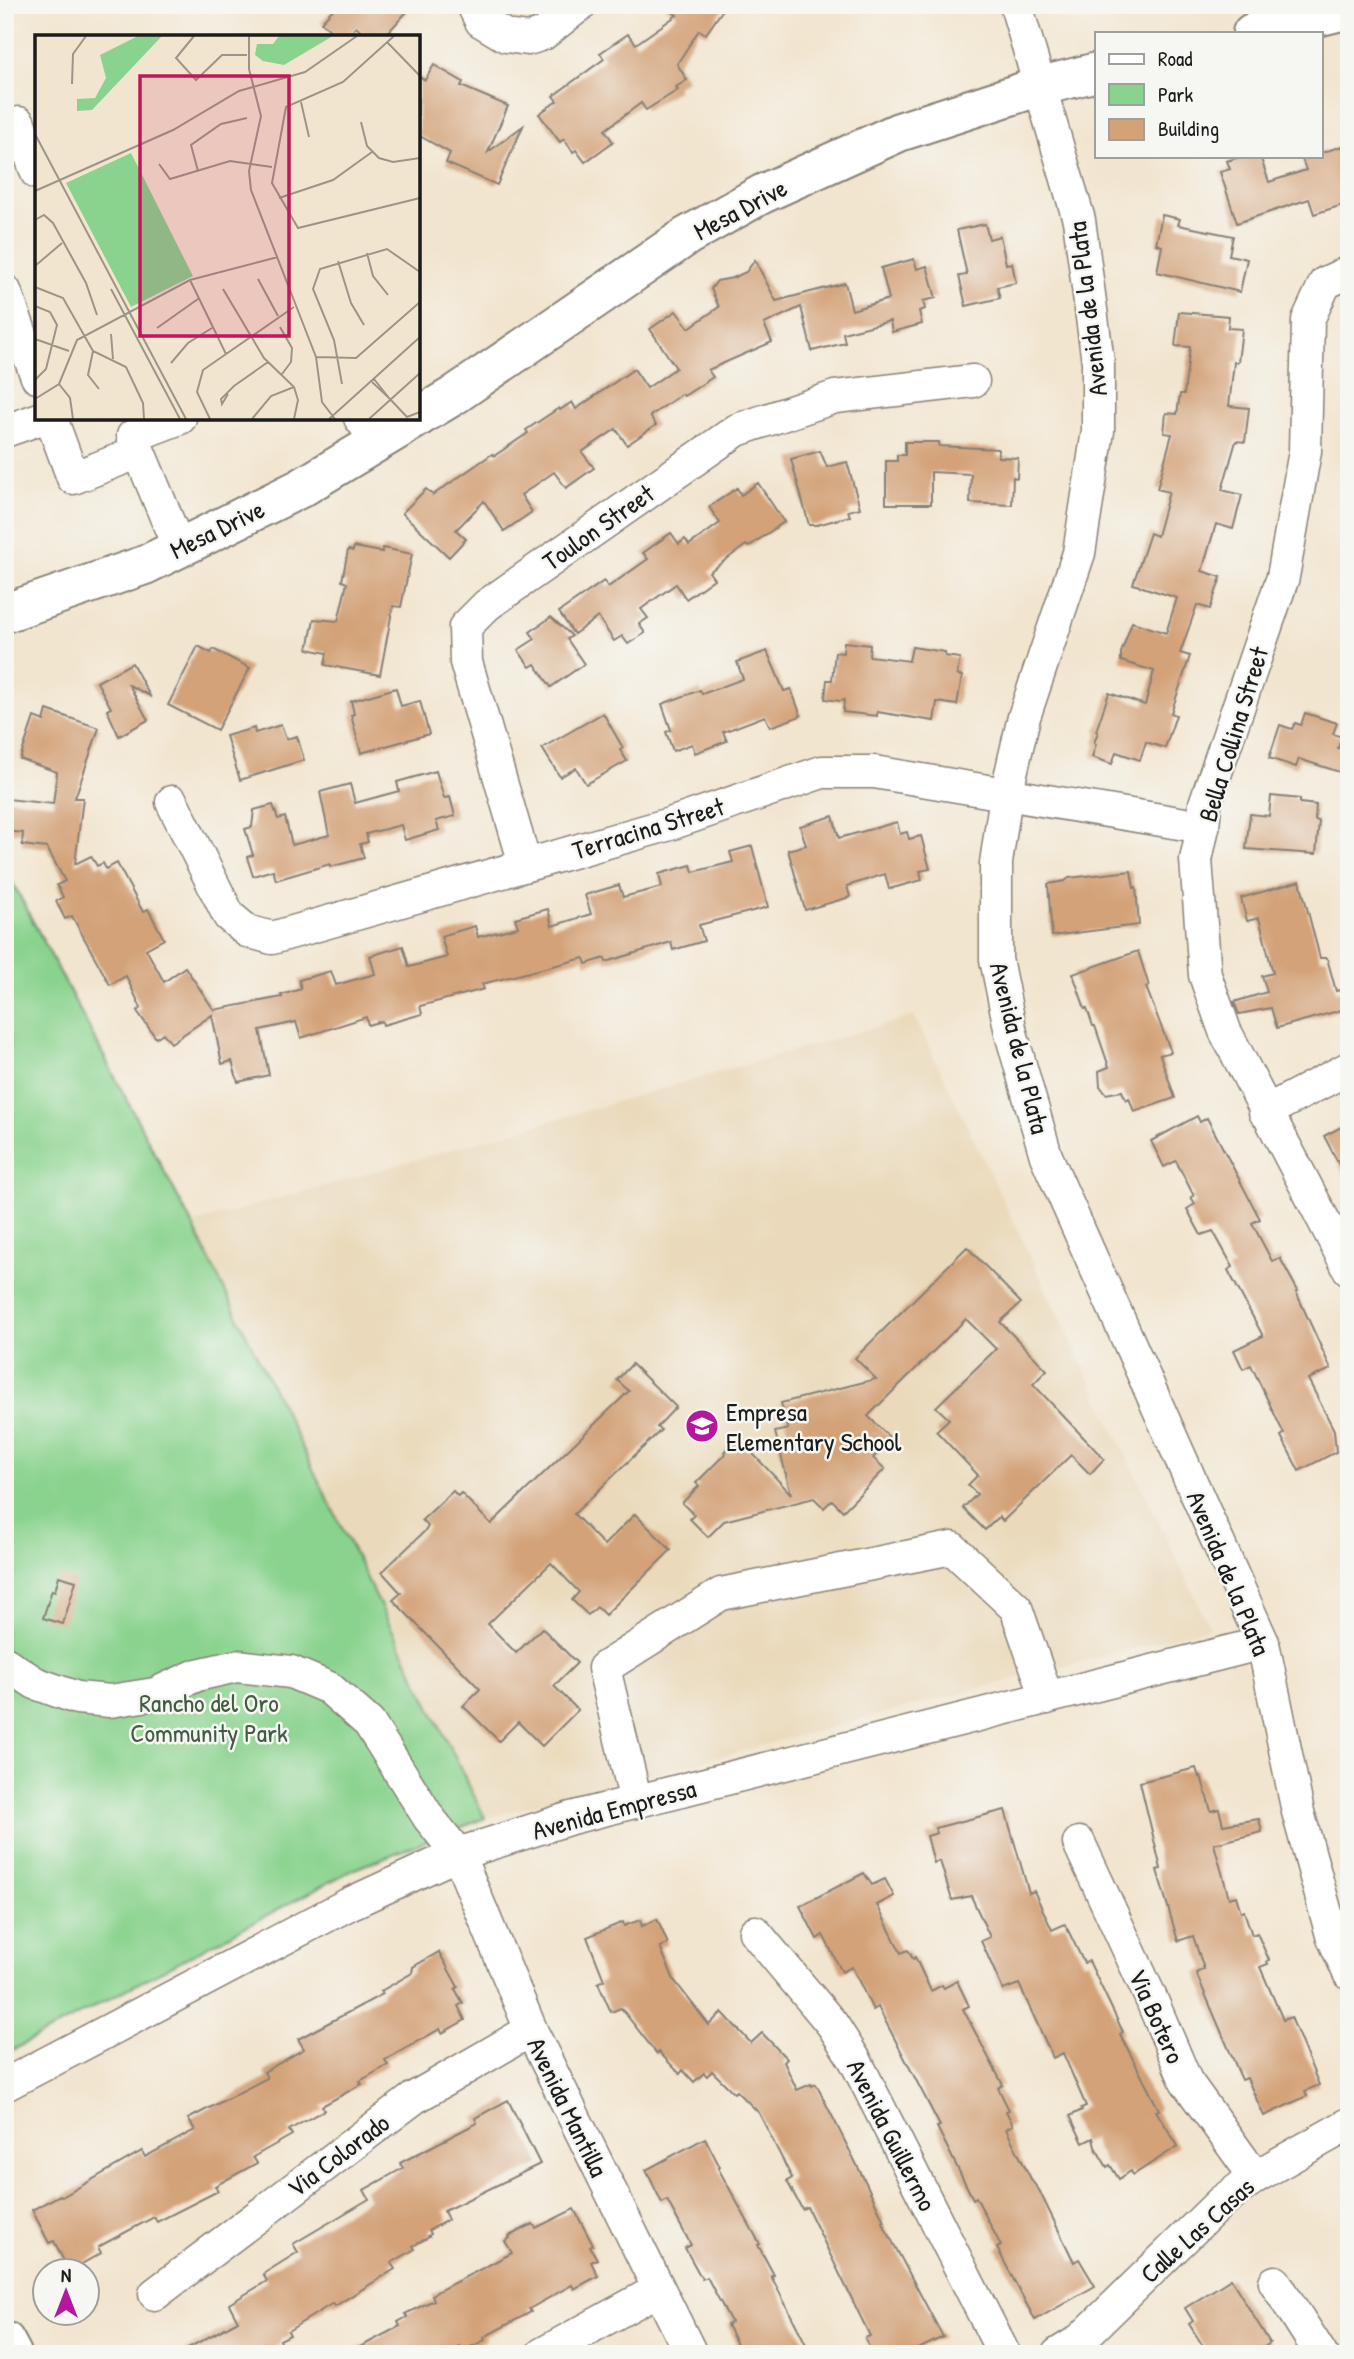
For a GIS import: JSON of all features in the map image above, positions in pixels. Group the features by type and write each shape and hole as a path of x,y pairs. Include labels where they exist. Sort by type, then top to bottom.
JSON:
{"main road":[{"path":"1256,32 1349,9"},
{"name":"Mesa Drive","path":"420,416 687,236 762,194 899,132 1041,86 1095,72"},
{"name":"Mesa Drive","path":"5,613 145,565 301,488 369,430 409,420"},
{"path":"5,2341 12,2354"}],"street":[{"path":"473,5 481,21 506,36 528,39 543,34 580,5"},
{"name":"Avenida de la Plata","path":"1016,5 1079,220 1098,362 1098,431 1079,553 1024,717 1006,794 996,863 996,959 1011,1033 1046,1156 1263,1643 1298,1812 1332,1935 1349,1973"},
{"path":"5,127 19,123 35,167"},
{"name":"Bella Collina Street","path":"1349,272 1325,284 1308,320 1305,451 1283,577 1206,803 1196,860 1206,975 1225,1031 1349,1269"},
{"path":"5,291 35,372"},
{"name":"Toulon Street","path":"525,864 466,662 466,627 487,605 737,430 835,397 973,380"},
{"path":"5,431 36,420"},
{"path":"52,420 73,478 133,435 174,420"},
{"path":"133,435 179,548"},
{"name":"Terracina Street","path":"172,802 229,916 247,931 272,938 670,824 822,772 874,772 1203,827"},
{"path":"1265,1111 1349,1068"},
{"path":"636,1802 604,1668 721,1594 953,1548 1016,1608 1046,1698"},
{"name":"Avenida Empressa","path":"5,2085 349,1904 458,1854 570,1818 1263,1643"},
{"name":"Avenida Mantilla","path":"5,1664 35,1683 77,1698 110,1701 155,1694 197,1675 237,1666 291,1672 329,1688 369,1723 429,1818 458,1854 531,2030 691,2354"},
{"name":"Via Botero","path":"1079,1843 1186,2081 1255,2177"},
{"name":"Avenida Guillermo","path":"755,1932 832,2024 855,2060 1004,2354"},
{"name":"Via Colorado","path":"155,2294 414,2098 531,2030"},
{"name":"Calle Las Casas","path":"1058,2354 1079,2341 1220,2202 1255,2177 1349,2124"},
{"path":"1275,2282 1321,2354"},
{"path":"542,2354 658,2290"}],"shaded area":[{"name":"Empresa Elementary School","path":"914,1016 1210,1628 485,1818 192,1224"}],"green space":[{"name":"Rancho del Oro Community Park","path":"5,868 192,1224 485,1818 352,1870 5,2054"}],"building":[{"path":"337,5 413,5 386,35 365,35 356,27 350,35 335,35 321,22"},
{"path":"663,5 726,5 706,34 699,30 677,64 687,80 676,87 678,90 646,110 641,103 605,130 613,142 585,162 576,150 573,152 564,139 560,142 539,114 557,101 553,96 604,59 600,53 628,34 636,44 677,15"},
{"path":"434,65 463,82 461,86 508,106 488,152 523,126 497,185 446,163 450,153 420,136 420,77 425,80"},
{"path":"1342,146 1349,166 1349,203 1314,214 1309,199 1237,223 1220,172 1230,169 1227,161 1237,158 1261,158 1269,182 1306,170 1302,159 1322,158 1322,153"},
{"path":"1162,215 1180,219 1178,225 1233,236 1229,255 1247,259 1240,292 1157,272 1162,246 1156,244"},
{"path":"985,224 989,239 1000,236 1006,264 1012,263 1016,283 997,287 1000,298 966,306 959,276 967,275 957,230"},
{"path":"914,259 917,269 927,266 936,298 923,301 925,309 919,311 922,324 892,332 890,321 843,333 845,343 812,351 801,307 764,324 772,342 708,370 713,377 650,416 656,425 627,445 616,429 582,452 594,468 566,488 554,472 521,495 532,512 504,531 484,501 456,530 466,539 449,557 402,513 426,489 433,495 528,433 526,430 559,408 560,410 572,402 576,409 634,369 647,388 676,368 650,329 676,311 689,328 719,307 711,289 717,281 746,272 755,260 776,301 845,283 852,310 889,299 881,268"},
{"path":"1179,312 1229,316 1228,328 1242,329 1238,362 1234,362 1229,406 1249,408 1245,442 1236,441 1222,490 1242,495 1233,529 1216,524 1202,571 1221,577 1210,609 1197,605 1180,653 1190,656 1171,713 1176,715 1165,748 1146,742 1140,760 1116,752 1112,764 1092,757 1098,732 1096,731 1109,693 1145,705 1154,671 1121,661 1121,653 1132,622 1166,633 1177,598 1133,584 1150,533 1157,536 1169,492 1157,489 1172,434 1164,433 1166,413 1177,414 1180,394 1184,394 1190,347 1175,346"},
{"path":"905,442 939,442 939,446 998,449 998,457 1018,458 1017,478 1013,477 1012,505 970,503 971,474 931,472 931,504 886,504 886,461 897,461 897,455 905,455"},
{"path":"820,451 827,467 847,462 860,508 848,511 850,516 809,525 791,459"},
{"path":"758,483 784,522 709,572 714,579 686,599 676,584 641,609 648,618 639,624 645,633 628,644 622,636 614,641 598,617 574,634 559,612 604,581 608,587 648,559 643,553 671,533 679,544 685,539 689,545 720,523 709,507 737,488 741,495"},
{"path":"354,547 382,552 383,548 412,554 401,607 393,606 380,675 325,665 327,653 308,649 314,619 338,621 347,583 342,581 348,550 353,551"},
{"path":"551,617 572,636 567,639 584,664 551,687 535,664 530,667 518,650 535,639 530,632"},
{"path":"844,642 870,645 869,656 909,661 912,647 945,652 945,656 960,658 957,675 962,676 957,705 937,702 934,721 877,712 877,716 843,712 844,700 825,699 827,680 832,680 835,652 843,653"},
{"path":"198,646 211,653 213,649 250,668 217,730 168,705"},
{"path":"767,651 784,691 791,689 801,716 770,727 765,716 723,732 727,741 695,753 692,744 673,751 666,732 671,730 662,704 700,690 702,694 743,679 737,662"},
{"path":"132,663 150,696 129,685 148,720 119,736 107,710 111,708 97,682"},
{"path":"396,688 401,706 420,701 429,734 361,753 351,715 354,714 351,701"},
{"path":"47,710 99,728 75,798 83,798 75,864 91,856 97,866 103,863 106,869 117,863 143,912 148,909 164,939 146,949 164,982 185,967 214,1010 282,997 281,995 301,989 299,980 331,971 336,985 375,974 370,956 403,946 409,967 447,957 441,936 475,926 478,937 518,927 515,918 548,909 552,926 591,914 585,895 619,885 623,897 662,887 659,874 691,865 693,872 733,862 730,852 752,846 768,907 699,925 704,941 673,950 671,942 606,962 605,958 586,964 584,958 482,984 484,989 420,1006 422,1014 383,1025 382,1021 368,1025 366,1017 301,1038 296,1022 260,1030 269,1075 238,1082 232,1061 222,1064 212,1015 171,1043 163,1033 156,1038 137,1011 141,1008 126,976 110,985 72,916 65,919 56,901 63,897 57,885 65,881 47,848 22,845 23,833 5,831 8,799 53,804 57,772 20,759 34,717 44,721"},
{"path":"603,713 623,748 620,750 627,761 586,784 576,768 560,777 542,748"},
{"path":"1305,713 1337,723 1333,734 1342,737 1338,748 1349,752 1349,775 1299,759 1296,767 1269,758 1280,725 1292,729 1295,723 1301,725"},
{"path":"281,725 286,739 297,736 304,760 240,780 226,736 254,728 255,733"},
{"path":"436,771 444,798 450,797 455,816 436,821 439,830 405,840 401,825 366,834 368,842 360,844 364,858 330,867 330,864 276,880 273,870 253,876 247,857 253,855 245,829 252,827 254,810 273,805 278,819 285,817 292,845 329,835 320,792 350,784 355,803 399,791 397,782"},
{"path":"1271,796 1300,799 1300,803 1316,805 1315,820 1319,821 1316,854 1246,849 1250,814 1269,816"},
{"path":"833,816 839,838 897,822 900,834 907,832 909,839 921,836 930,869 920,871 922,880 889,889 885,874 847,886 850,897 805,910 788,850 806,845 800,826"},
{"path":"1131,871 1134,888 1136,887 1139,925 1052,936 1048,884 1069,878"},
{"path":"1300,881 1320,958 1327,958 1336,991 1340,990 1345,1009 1277,1028 1271,1008 1239,1014 1234,1002 1267,992 1262,976 1273,973 1259,918 1247,921 1241,898"},
{"path":"1138,951 1149,986 1146,987 1171,1052 1160,1055 1175,1098 1134,1112 1129,1098 1126,1100 1122,1091 1106,1094 1100,1086 1099,1071 1109,1067 1073,974"},
{"path":"1197,1116 1200,1122 1207,1118 1260,1219 1252,1223 1272,1261 1280,1258 1298,1291 1296,1292 1331,1369 1308,1379 1334,1430 1336,1452 1299,1471 1251,1365 1243,1369 1234,1350 1263,1336 1228,1270 1233,1267 1213,1231 1201,1235 1187,1209 1195,1204 1191,1197 1194,1196 1176,1161 1164,1167 1151,1141"},
{"path":"1349,1123 1349,1184 1324,1136"},
{"path":"967,1247 1021,1303 1000,1322 1047,1370 1033,1384 1104,1459 1090,1474 1071,1455 1003,1521 999,1517 985,1530 963,1508 977,1494 968,1485 978,1475 936,1431 949,1419 936,1407 996,1349 966,1319 868,1416 891,1439 873,1458 885,1469 843,1511 832,1500 824,1508 814,1498 724,1521 708,1537 690,1519 694,1515 682,1503 699,1486 696,1483 738,1438 791,1494 775,1432 788,1429 781,1403 876,1379 855,1358"},
{"path":"632,1364 676,1407 657,1427 661,1430 574,1514 604,1545 635,1514 671,1550 605,1615 597,1607 588,1615 572,1600 579,1592 551,1563 488,1624 516,1653 542,1628 577,1663 554,1686 578,1710 542,1746 518,1722 499,1741 463,1706 480,1689 393,1600 401,1593 382,1572 426,1530 428,1526 422,1520 453,1491 458,1496 461,1493 491,1524 629,1391 617,1380"},
{"path":"59,1576 76,1581 63,1624 43,1618"},
{"path":"1196,1768 1211,1811 1219,1809 1223,1825 1259,1819 1262,1832 1214,1844 1229,1898 1236,1896 1252,1935 1257,1933 1269,1960 1268,1964 1260,1967 1283,2020 1291,2017 1319,2085 1305,2091 1307,2096 1264,2116 1247,2078 1242,2080 1196,1973 1204,1969 1193,1936 1178,1941 1157,1870 1161,1869 1140,1782"},
{"path":"1005,1810 1029,1893 1034,1891 1052,1930 1065,1924 1084,1963 1089,1961 1123,2032 1120,2034 1159,2110 1156,2111 1178,2146 1133,2175 1131,2171 1119,2179 1110,2165 1107,2167 1095,2147 1093,2138 1083,2143 1070,2116 1086,2106 1063,2053 1053,2058 1019,1984 1003,1990 981,1941 990,1937 971,1896 952,1900 940,1861 934,1863 927,1836 937,1833 935,1828"},
{"path":"864,1873 872,1885 885,1879 894,1896 877,1905 901,1953 908,1950 913,1959 915,1957 931,1991 957,1981 969,2006 963,2009 1003,2085 998,2088 1013,2125 1006,2129 1074,2262 1079,2259 1095,2286 1035,2320 997,2248 1001,2246 976,2197 973,2199 937,2127 940,2126 878,2007 873,2010 852,1967 842,1972 823,1935 817,1939 800,1906"},
{"path":"657,1919 668,1944 660,1947 674,1980 709,2025 722,2012 751,2043 762,2033 787,2059 784,2062 797,2090 816,2084 866,2183 884,2221 882,2222 943,2337 908,2354 872,2354 865,2338 870,2336 807,2207 802,2209 787,2181 792,2178 759,2113 712,2071 707,2076 704,2073 694,2082 683,2070 680,2074 659,2052 657,2054 621,2008 611,2012 598,1983 604,1980 587,1937 623,1922 624,1926 640,1920 642,1926"},
{"path":"439,1952 458,1987 455,1989 463,2003 458,2006 465,2020 442,2033 440,2029 385,2060 388,2065 360,2081 362,2084 322,2106 324,2110 289,2130 292,2135 253,2157 257,2163 215,2186 218,2191 157,2222 154,2217 98,2247 101,2253 92,2258 62,2258 54,2241 49,2243 32,2210 60,2195 62,2197 142,2151 145,2157 195,2130 188,2119 267,2078 264,2072 304,2049 298,2039 383,1994 381,1991 412,1973 413,1967"},
{"path":"508,2100 540,2164 444,2211 448,2220 429,2230 429,2237 391,2263 395,2269 288,2331 290,2335 263,2354 177,2354 238,2321 229,2304 267,2281 263,2274 298,2252 293,2244 369,2199 364,2190 403,2168 400,2163 477,2123 475,2118"},
{"path":"705,2138 720,2167 718,2168 760,2244 758,2245 774,2275 771,2276 811,2354 742,2354 727,2325 731,2322 707,2277 702,2279 685,2248 691,2245 667,2200 662,2203 646,2170"},
{"path":"574,2209 593,2245 590,2247 597,2259 591,2262 598,2276 574,2289 572,2285 463,2351 460,2346 450,2354 347,2354 400,2326 398,2322 407,2317 405,2314 434,2300 432,2295 440,2290 512,2253 505,2241 509,2236 533,2224 536,2228"},
{"path":"1231,2279 1270,2343 1254,2354 1208,2354 1189,2324 1193,2321 1185,2308"}],"place":[{"name":"Empresa Elementary School","path":"702,1426"}]}
